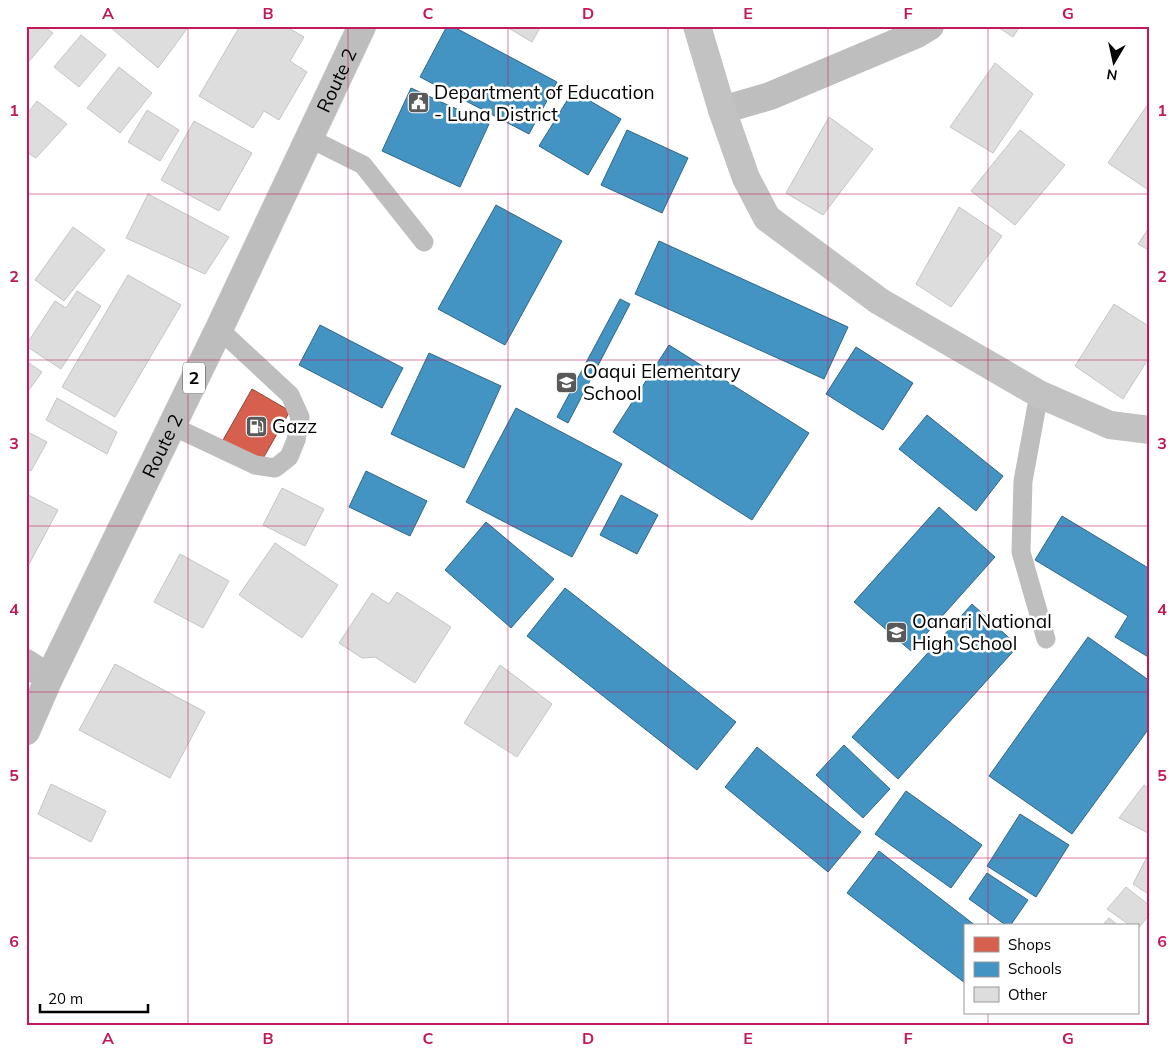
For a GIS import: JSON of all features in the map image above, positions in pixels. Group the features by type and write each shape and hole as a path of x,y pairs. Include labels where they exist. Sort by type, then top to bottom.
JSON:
{"highway":[{"name":"Route 2","path":"26,730 49,678 170,425 219,329 362,26"}],"street":[{"path":"697,26 722,110 746,178 767,218 879,301 1039,394 1110,425 1150,430"},
{"path":"722,110 789,88 909,38 930,26"},
{"path":"26,663 49,678"}],"lane":[{"path":"309,138 363,165 424,242"},
{"path":"170,425 255,465 276,468 289,457 296,440 300,417 290,396 219,329"},
{"path":"1039,394 1023,482 1021,552 1046,639"}],"building: Shops":[{"name":"Gazz","path":"252,389 290,411 261,462 223,440"}],"building: Schools":[{"path":"447,26 452,26 557,82 529,134 420,77"},
{"path":"411,88 489,124 460,187 382,151"},
{"path":"573,91 621,119 588,175 539,146"},
{"path":"627,130 688,158 662,213 601,185"},
{"path":"496,205 562,241 505,345 438,309"},
{"path":"659,241 848,327 824,379 635,294"},
{"path":"620,299 630,304 568,423 557,417"},
{"path":"320,325 403,368 382,408 299,365"},
{"path":"669,345 809,433 752,520 613,432"},
{"path":"856,347 913,383 883,430 826,394"},
{"path":"429,353 501,386 464,468 391,434"},
{"path":"516,408 622,464 572,557 466,502"},
{"path":"927,415 1003,476 976,511 899,449"},
{"path":"366,471 427,501 410,536 349,507"},
{"path":"621,495 658,515 637,554 600,535"},
{"path":"939,507 995,557 911,651 854,602"},
{"path":"1062,516 1150,569 1150,658 1115,637 1128,616 1035,560"},
{"path":"486,522 554,579 511,628 445,570"},
{"path":"565,588 736,722 697,770 527,636"},
{"path":"972,604 1018,646 898,779 852,737"},
{"path":"1088,637 1150,681 1150,727 1072,834 989,776"},
{"path":"844,745 890,789 863,818 816,775"},
{"path":"757,747 861,832 828,872 725,787"},
{"path":"906,791 982,845 951,888 875,834"},
{"path":"1020,814 1069,845 1036,897 987,866"},
{"path":"879,851 973,924 964,924 964,982 847,893"},
{"path":"987,873 1028,900 1011,924 1004,924 969,899"}],"building: Other":[{"path":"26,26 43,26 53,33 26,65"},
{"path":"109,26 189,26 158,68"},
{"path":"240,26 285,26 304,37 290,61 307,72 279,120 264,111 253,128 199,96"},
{"path":"505,26 541,26 532,42"},
{"path":"996,26 1020,26 1013,37"},
{"path":"81,35 106,55 79,87 54,67"},
{"path":"995,63 1033,94 993,153 950,127"},
{"path":"119,67 152,93 120,133 87,108"},
{"path":"37,101 67,124 36,158 26,152 26,115"},
{"path":"1148,104 1150,105 1150,191 1108,163"},
{"path":"147,110 179,130 160,161 128,142"},
{"path":"829,117 873,149 823,215 786,193"},
{"path":"194,121 252,153 219,211 161,180"},
{"path":"1020,130 1065,165 1015,225 971,191"},
{"path":"148,194 229,237 205,274 126,238"},
{"path":"959,207 1002,236 951,307 916,284"},
{"path":"1150,226 1150,251 1138,244"},
{"path":"73,227 105,250 64,301 35,280"},
{"path":"128,275 181,305 115,417 62,387"},
{"path":"77,291 101,306 61,369 26,345 55,301 66,308"},
{"path":"1114,304 1150,327 1150,356 1123,399 1075,366"},
{"path":"26,361 42,372 26,394"},
{"path":"57,398 117,432 107,454 46,420"},
{"path":"26,431 47,442 31,471 26,469"},
{"path":"282,488 324,509 305,546 263,525"},
{"path":"26,494 58,510 26,570"},
{"path":"275,543 338,585 302,638 239,595"},
{"path":"180,554 229,581 203,628 154,602"},
{"path":"397,592 451,627 415,683 375,657 362,658 339,643 372,593 389,604"},
{"path":"115,664 205,712 170,778 79,730"},
{"path":"500,665 552,704 517,757 464,723"},
{"path":"51,784 106,811 91,842 38,814"},
{"path":"1144,785 1150,789 1150,834 1119,818"},
{"path":"1150,851 1150,895 1133,884"},
{"path":"1126,887 1150,906 1150,914 1138,929 1138,924 1128,924 1107,909"},
{"path":"1109,918 1116,924 1104,924"}],"place":[{"name":"Department of Education - Luna District","path":"418,103"},
{"name":"Oaqui Elementary School","path":"567,382"},
{"name":"Gazz","path":"256,426"},
{"name":"Oanari National High School","path":"896,632"}]}
